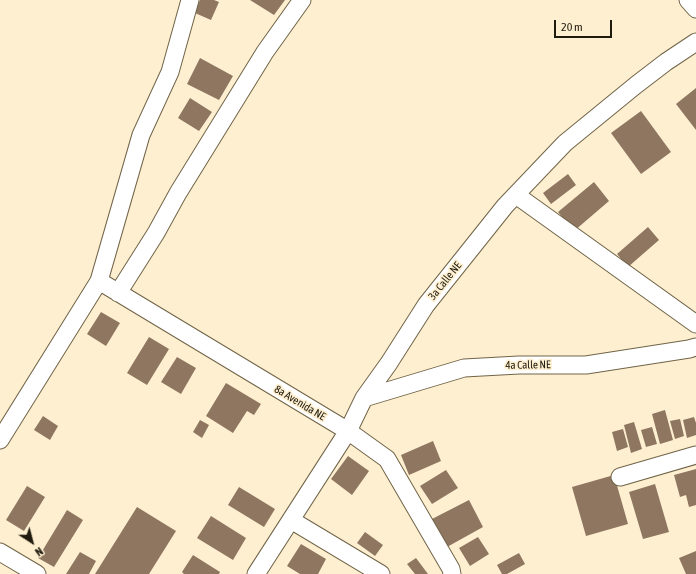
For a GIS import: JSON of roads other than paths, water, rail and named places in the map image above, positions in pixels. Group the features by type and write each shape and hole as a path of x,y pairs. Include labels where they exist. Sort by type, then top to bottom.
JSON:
{"street":[{"path":"0,440 99,281 141,135 170,72 190,0"},
{"path":"118,293 156,233 182,186 266,52 302,0"},
{"path":"688,0 696,9"},
{"name":"3a Calle NE","path":"256,574 348,432 364,398 426,305 505,206 565,142 666,62 696,42"},
{"path":"516,195 696,324"},
{"name":"8a Avenida NE","path":"99,281 348,432 387,459 451,569 452,574"},
{"name":"4a Calle NE","path":"364,398 464,368 519,364 586,365 696,347"},
{"path":"620,477 696,455"},
{"path":"291,520 381,574"},
{"path":"0,552 37,574"}]}
